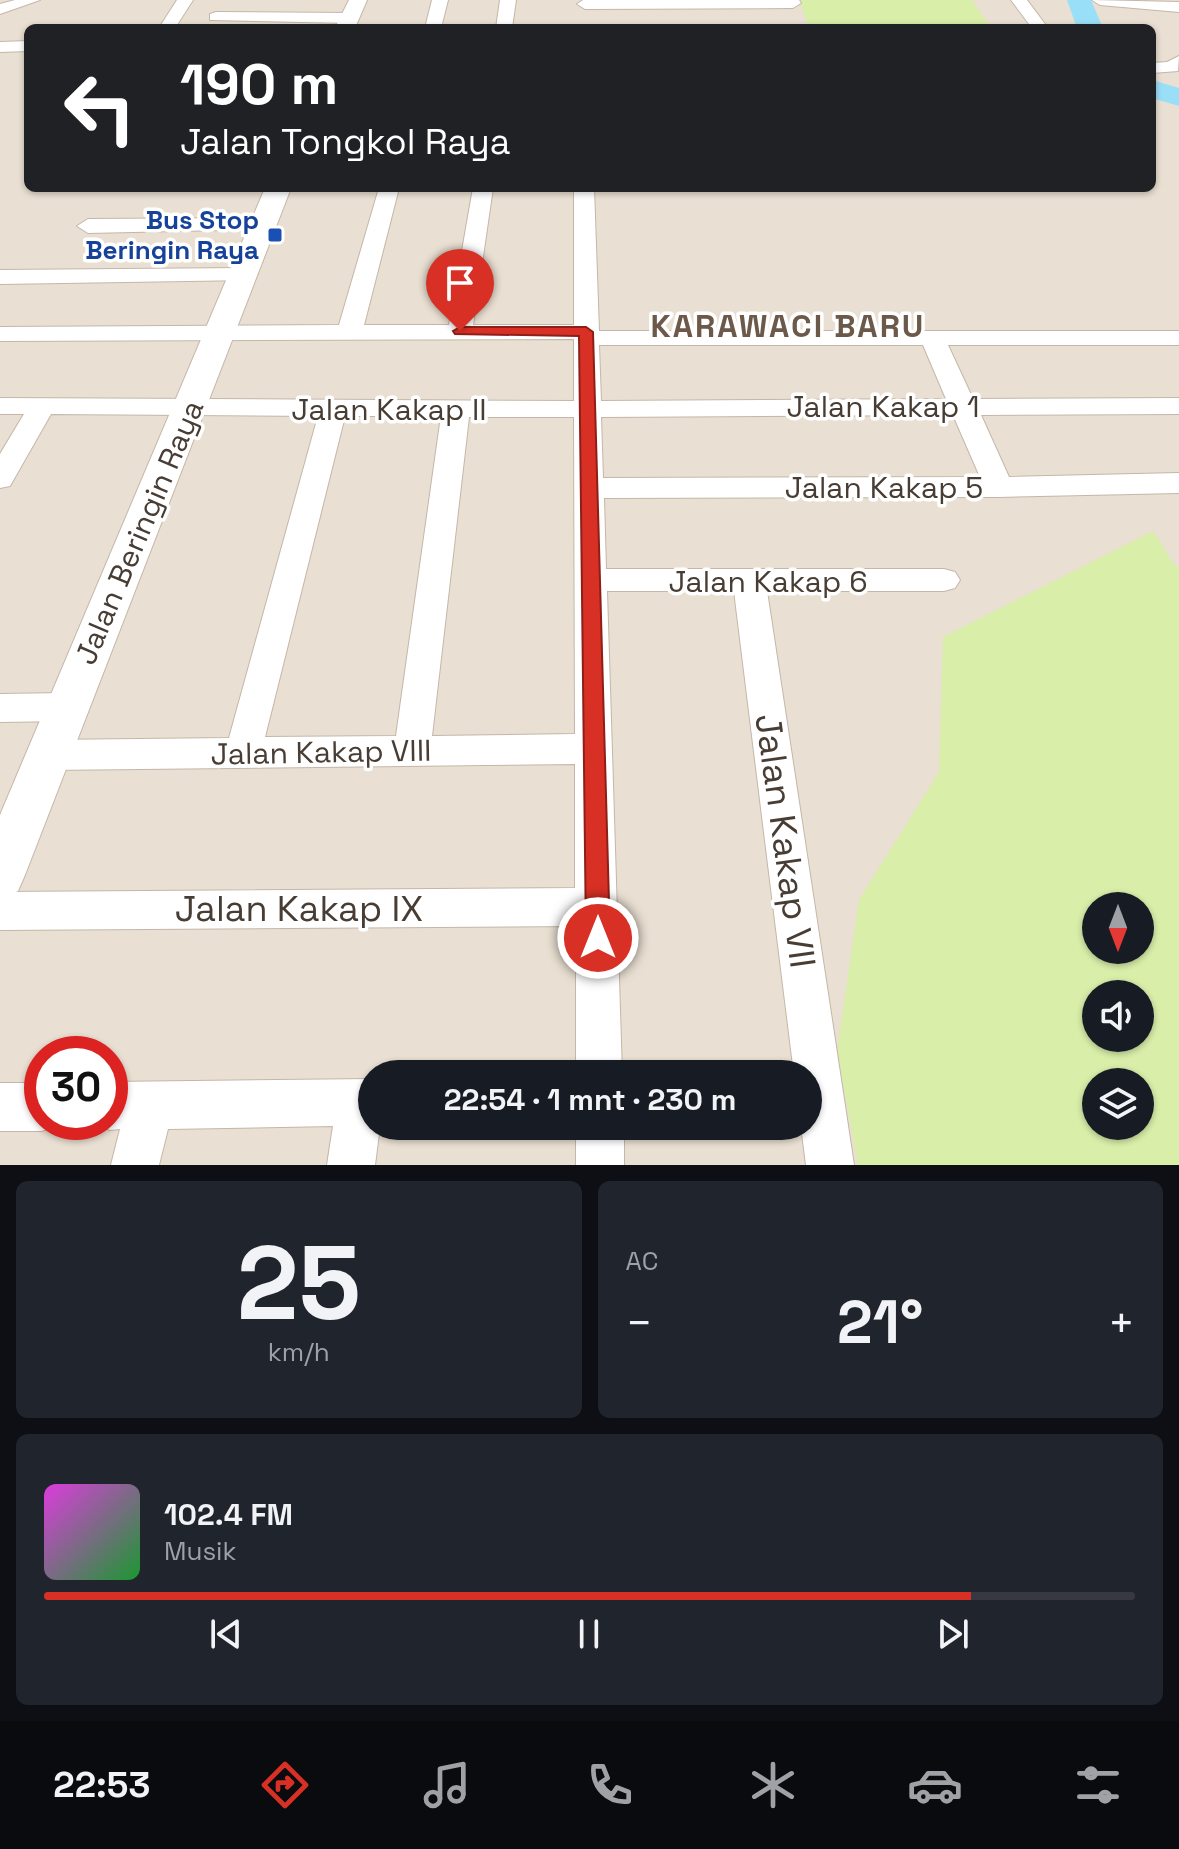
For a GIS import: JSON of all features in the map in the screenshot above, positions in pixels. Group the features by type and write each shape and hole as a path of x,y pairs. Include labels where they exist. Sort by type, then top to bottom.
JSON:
{"street":[{"path":"0,9 32,0"},
{"path":"170,24 185,0"},
{"path":"209,0 251,1"},
{"path":"434,24 440,0"},
{"path":"505,24 508,0"},
{"path":"1019,0 1037,24"},
{"path":"1100,0 1179,7"},
{"path":"585,7 794,6"},
{"path":"216,17 351,15"},
{"path":"0,47 24,46"},
{"path":"1156,68 1172,67 1179,61"},
{"name":"Jalan Beringin Raya","path":"0,875 276,192"},
{"path":"350,332 388,192"},
{"path":"460,331 482,192"},
{"path":"584,192 599,1060"},
{"path":"88,226 264,224"},
{"path":"0,277 243,275"},
{"path":"0,334 460,331 933,339 1179,338"},
{"path":"933,339 999,487"},
{"name":"Jalan Kakap II","path":"0,406 587,409"},
{"path":"0,479 42,406"},
{"name":"Jalan Kakap 1","path":"587,409 1179,406"},
{"path":"243,753 333,409"},
{"path":"412,751 456,409"},
{"name":"Jalan Kakap 5","path":"589,488 999,487 1179,483"},
{"name":"Jalan Kakap 6","path":"593,580 944,580"},
{"name":"Jalan Kakap VII","path":"749,581 809,1060"},
{"path":"0,708 66,707"},
{"name":"Jalan Kakap VIII","path":"48,755 595,749"},
{"name":"Jalan Kakap IX","path":"0,911 598,907"},
{"path":"135,1165 130,1106 358,1102"},
{"path":"0,1107 24,1107"},
{"name":"Jalan Kakap VII","path":"822,1134 830,1165"},
{"path":"351,1165 358,1136"},
{"path":"600,1140 600,1165"}],"shaded area":[{"path":"0,0 1179,0 1179,1165 0,1165"}],"green space":[{"path":"799,0 972,0 988,24 808,24"},
{"path":"1153,531 1175,566 1179,566 1179,1165 858,1165 837,1051 859,900 939,772 943,637"}],"waterway":[{"path":"1079,0 1088,24"},
{"path":"1156,89 1179,98"}],"place":[{"name":"Bus Stop Beringin Raya","path":"275,235"}],"district":[{"name":"KARAWACI BARU","path":"788,326"}],"route":[{"path":"460,331 586,332 598,938"}]}
